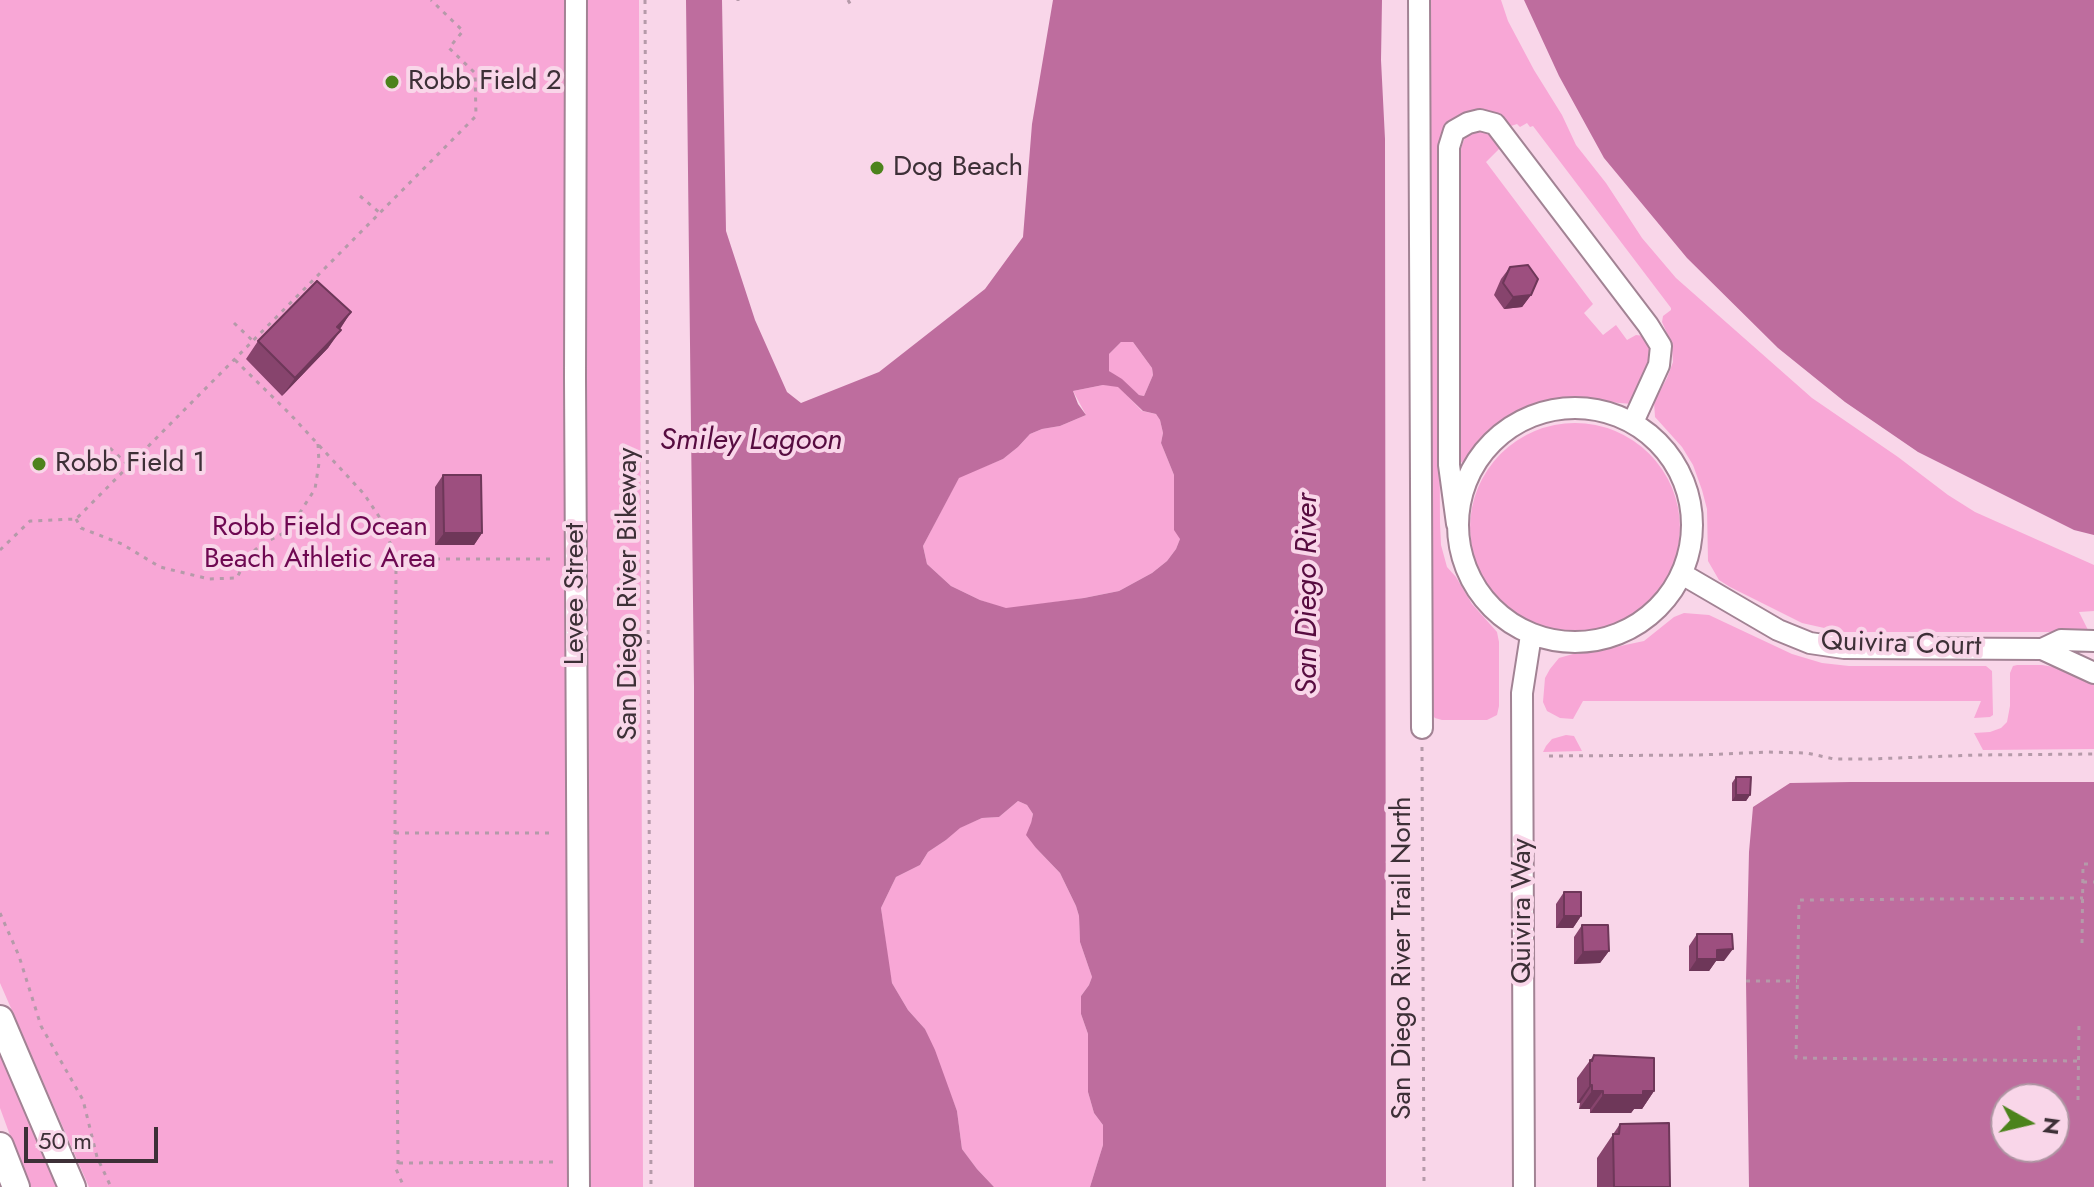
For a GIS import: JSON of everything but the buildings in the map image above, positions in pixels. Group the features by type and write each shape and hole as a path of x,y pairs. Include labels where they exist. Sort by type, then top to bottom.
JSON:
{"main road":[{"path":"0,1019 72,1187"},
{"path":"0,1146 16,1187"}],"street":[{"name":"Levee Street","path":"576,0 579,1187"},
{"path":"1419,0 1422,728"},
{"path":"1457,524 1463,489 1478,458 1502,433 1532,415 1566,407 1600,410 1633,422 1660,444 1684,483 1691,506 1692,541 1682,574 1666,600 1644,621 1618,635 1589,642 1559,642 1531,635 1500,617 1477,590 1462,558 1457,524 1449,465 1449,147 1454,131 1480,120 1495,124 1661,346 1659,365 1633,422"},
{"name":"Quivira Court","path":"1682,574 1778,630 1810,643 1844,648 2042,649"},
{"name":"Quivira Way","path":"1524,1187 1522,693 1531,635"},
{"path":"2042,649 2061,640 2094,641"},
{"path":"2042,649 2094,673"}],"path":[{"path":"0,550 30,521 76,519 476,116 475,73 449,48 463,31 431,0"},
{"name":"San Diego River Bikeway","path":"645,0 651,1187"},
{"path":"848,0 852,7"},
{"path":"360,196 380,213"},
{"path":"234,323 253,341"},
{"path":"235,360 364,494 382,521 396,559 396,1169 404,1187"},
{"path":"76,519 81,528 122,544 160,567 209,579 237,578 247,557 262,544 282,534 315,489 318,444"},
{"path":"110,448 129,466"},
{"path":"396,559 552,559"},
{"name":"San Diego River Trail North","path":"1422,728 1424,1187"},
{"path":"1549,756 1768,752 1807,753 1834,759 1869,759 2094,754"},
{"path":"395,833 553,833"},
{"path":"2082,943 2083,864 2094,864"},
{"path":"2083,882 2094,882"},
{"path":"2077,1061 1796,1058 1799,900 2083,898"},
{"path":"0,913 19,956 41,1026 83,1100 97,1157 111,1187"},
{"path":"1746,981 1797,981"},
{"path":"2078,1100 2079,1020"},
{"path":"398,1163 579,1162"}],"green space":[{"name":"Robb Field Ocean Beach Athletic Area","path":"0,0 639,0 643,1187 89,1187 0,983"},
{"path":"1424,0 1501,0 1508,21 1576,145 1606,183 1642,238 1676,278 1812,398 1948,495 1975,512 2094,565 2094,611 2079,612 2089,632 1842,632 1802,623 1719,580 1708,561 1707,509 1693,465 1682,447 1655,417 1654,402 1673,362 1669,338 1662,322 1663,316 1671,308 1533,126 1527,123 1520,127 1517,124 1511,126 1500,116 1476,111 1447,127 1438,151 1440,524 1447,567 1472,604 1497,632 1499,706 1497,715 1487,720 1435,718 1430,713"},
{"path":"1476,130 1486,131 1500,142 1499,149 1486,162 1593,304 1584,313 1603,335 1616,325 1627,340 1636,335 1644,336 1653,351 1652,362 1632,404 1572,399 1544,403 1504,420 1479,441 1462,463 1458,156 1465,137"},
{"path":"1121,342 1133,342 1152,368 1153,375 1144,396 1109,371 1109,354"},
{"path":"1103,385 1118,386 1142,411 1156,414 1160,420 1163,433 1161,443 1174,475 1180,539 1167,561 1119,591 1006,609 951,586 927,564 923,546 959,477 1003,459 1030,434 1086,415 1073,391"},
{"path":"1575,423 1615,431 1634,440 1649,454 1663,469 1672,488 1680,528 1672,568 1663,587 1649,602 1634,616 1615,625 1575,633 1535,625 1516,616 1501,602 1487,587 1478,568 1470,528 1478,488 1487,469 1501,454 1516,440 1535,431"},
{"path":"1684,613 1709,615 1792,654 1822,663 1849,666 1986,666 1992,671 1993,715 1974,718 1981,701 1583,701 1573,719 1560,718 1547,711 1543,702 1545,678 1559,658 1644,641 1674,617"},
{"path":"2017,665 2060,668 2094,685 2094,749 1983,750 1974,733 1990,732 2007,722 2010,673"},
{"path":"1574,736 1582,751 1543,752 1552,739"},
{"path":"1018,801 1027,805 1033,814 1031,823 1036,848 1060,873 1076,906 1080,942 1092,977 1081,996 1081,1014 1088,1034 1088,1092 1094,1113 1103,1125 1103,1145 1090,1187 994,1187 977,1169 962,1149 957,1111 925,1029 908,1010 892,983 889,968 881,908 896,877 920,865 928,852 959,828 982,818 999,817"},
{"path":"0,1042 62,1187 29,1187 0,1108"}],"water":[{"path":"686,0 722,0 726,231 755,320 787,392 801,403 879,372 985,289 1023,237 1032,124 1053,0 1382,0 1385,139 1386,1187 1090,1187 1103,1145 1103,1125 1094,1113 1088,1092 1088,1034 1081,1014 1081,996 1092,977 1080,942 1076,906 1060,873 1026,835 1033,814 1027,805 1018,801 999,817 982,818 960,828 928,852 920,865 896,877 881,908 892,983 908,1010 925,1029 935,1050 957,1111 962,1149 994,1187 694,1187 694,687","holes":["1121,342 1133,342 1152,368 1153,375 1144,396 1109,371 1109,354","1103,385 1118,387 1143,411 1156,414 1160,420 1163,433 1161,443 1174,475 1174,530 1180,539 1167,561 1119,591 1006,608 951,586 927,564 923,546 959,478 1003,459 1030,434 1086,415 1073,391"]},
{"path":"1524,0 2094,0 2094,535 2074,530 1918,452 1845,402 1778,348 1687,258 1604,158 1559,76"},
{"path":"2094,782 2094,1187 1749,1187 1746,981 1753,807 1790,783"}],"place":[{"name":"Robb Field 2","path":"392,82"},
{"name":"Dog Beach","path":"877,168"},
{"name":"Robb Field 1","path":"39,464"}],"water label":[{"name":"Smiley Lagoon","path":"751,442"},
{"name":"San Diego River","path":"1309,594"}]}
